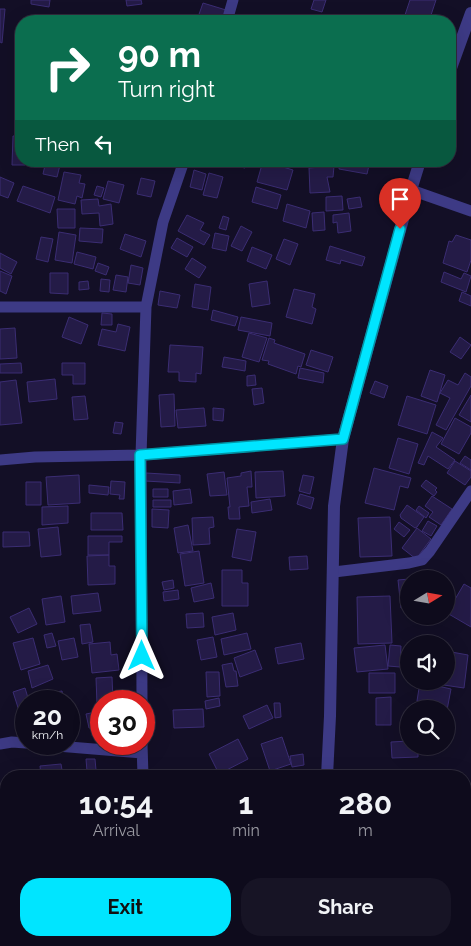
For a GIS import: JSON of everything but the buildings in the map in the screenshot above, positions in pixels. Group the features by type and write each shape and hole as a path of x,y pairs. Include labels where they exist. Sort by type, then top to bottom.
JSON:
{"street":[{"path":"229,15 233,0"},
{"path":"456,55 471,14"},
{"path":"142,690 140,455 146,307 163,222 182,167"},
{"path":"327,770 334,572 334,506 343,439 418,167"},
{"path":"411,190 471,211"},
{"path":"0,307 146,307"},
{"path":"0,460 35,457 140,455 343,439"},
{"path":"334,572 422,560 471,491"},
{"path":"0,744 15,742"},
{"path":"142,755 143,770"}],"route":[{"path":"142,656 140,455 343,439 400,229"}]}
